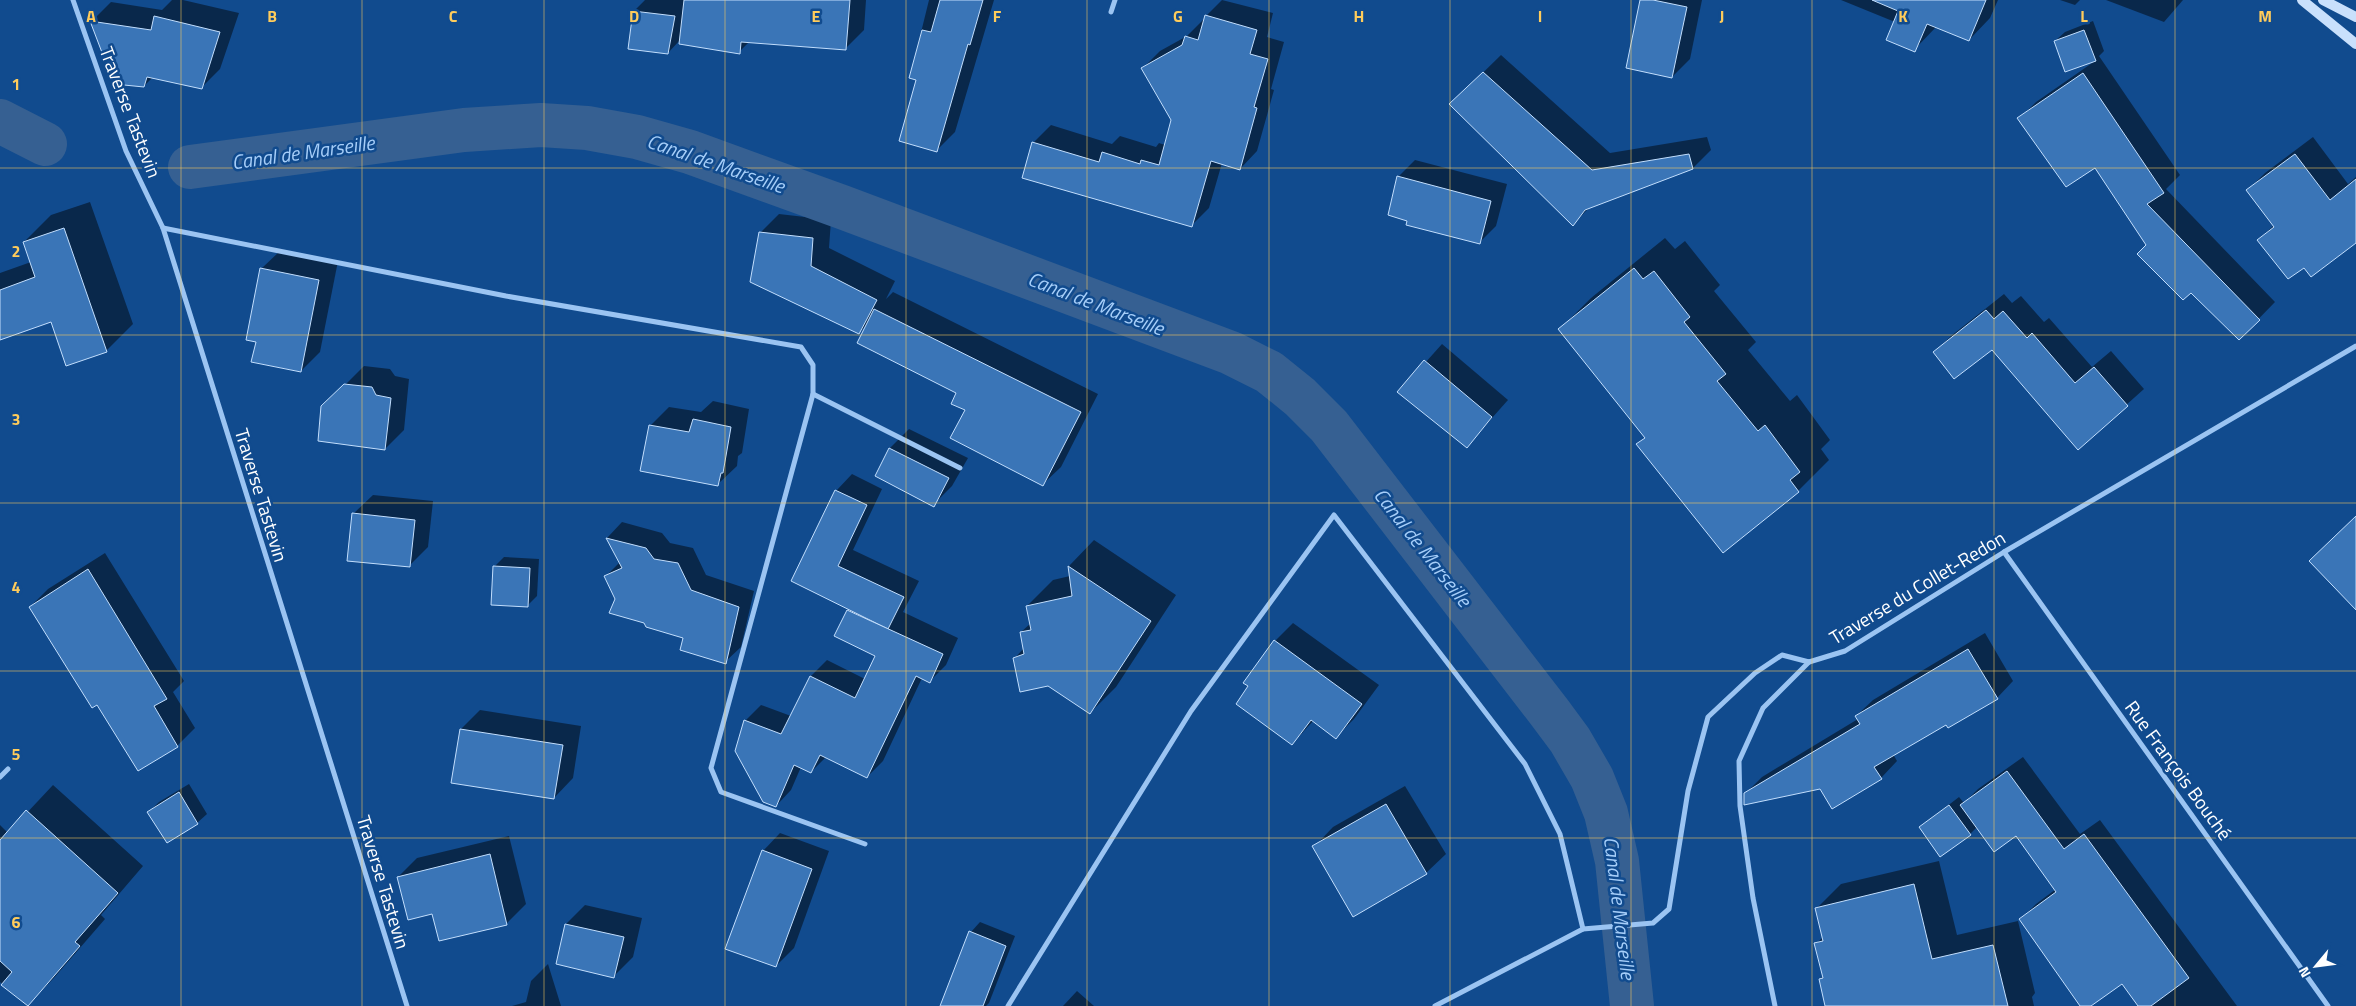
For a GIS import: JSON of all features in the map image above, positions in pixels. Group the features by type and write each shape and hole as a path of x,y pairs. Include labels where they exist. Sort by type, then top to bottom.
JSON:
{"street":[{"name":"Traverse Tastevin","path":"73,0 126,151 163,228 407,1006"},
{"path":"1112,12 1115,0"},
{"path":"2302,0 2356,44"},
{"path":"2323,0 2356,17"},
{"path":"163,228 506,296 801,347 813,365 813,394 711,768 721,792 865,844"},
{"name":"Traverse du Collet-Redon","path":"1809,662 1845,651 2004,552 2356,346"},
{"path":"813,394 960,468"},
{"path":"1008,1006 1191,711 1334,514 1525,764 1560,834 1582,929"},
{"name":"Rue François Bouché","path":"2004,552 2328,1006"},
{"path":"1435,1006 1582,929 1653,923 1668,909 1688,791 1708,717 1755,673 1782,655 1809,662"},
{"path":"1775,1006 1752,888 1740,806 1739,761 1763,708 1809,662"},
{"path":"0,777 8,769"}],"building":[{"path":"684,0 850,0 846,50 741,42 740,54 679,44"},
{"path":"940,0 983,0 970,45 968,44 937,152 899,141 916,80 909,78 922,30 931,32"},
{"path":"1640,0 1653,0 1687,7 1672,78 1626,68"},
{"path":"1872,0 1986,0 1969,41 1927,24 1915,52 1886,40 1898,11"},
{"path":"633,11 675,16 668,54 628,49"},
{"path":"1205,15 1257,30 1250,54 1268,59 1254,107 1257,108 1240,170 1211,161 1192,227 1022,178 1032,142 1099,162 1102,152 1140,164 1141,160 1159,165 1171,120 1141,68 1182,45 1185,36 1198,40"},
{"path":"154,16 220,32 202,89 147,77 144,87 114,84 90,21 151,30"},
{"path":"2084,30 2096,61 2065,72 2054,41"},
{"path":"1483,72 1592,170 1689,154 1693,169 1585,210 1573,226 1449,104"},
{"path":"2083,73 2164,193 2147,204 2260,320 2239,340 2191,293 2183,300 2137,254 2146,245 2095,168 2066,187 2017,118"},
{"path":"2295,154 2330,200 2356,179 2356,243 2311,277 2304,268 2288,279 2257,240 2274,227 2246,190"},
{"path":"1397,176 1491,201 1480,244 1406,225 1407,221 1388,215"},
{"path":"64,228 107,352 66,366 51,322 0,340 0,290 35,277 23,242"},
{"path":"759,232 813,238 811,266 877,300 859,334 750,282"},
{"path":"260,268 319,280 301,372 251,362 256,342 246,340"},
{"path":"1634,268 1643,279 1654,271 1690,317 1684,322 1726,374 1717,381 1758,431 1765,425 1800,472 1790,480 1799,492 1723,553 1636,444 1645,438 1558,329"},
{"path":"874,309 1081,412 1043,486 950,438 965,410 951,404 956,393 857,343"},
{"path":"1986,310 1994,319 2003,311 2027,338 2032,333 2075,383 2094,367 2128,406 2078,450 1992,350 1954,379 1933,352"},
{"path":"1424,360 1492,417 1467,448 1397,392"},
{"path":"344,384 372,387 376,395 391,398 385,450 318,441 321,406"},
{"path":"693,419 731,427 723,473 721,473 718,486 640,471 649,425 689,432"},
{"path":"889,448 949,478 934,507 875,476"},
{"path":"835,490 867,505 838,566 904,597 888,629 791,581"},
{"path":"352,513 415,520 410,567 347,561"},
{"path":"2356,516 2356,610 2309,561"},
{"path":"606,538 646,548 654,559 678,563 691,590 739,607 726,664 680,650 683,638 646,627 644,623 609,613 615,599 604,576 622,568"},
{"path":"493,566 530,568 528,607 491,605"},
{"path":"1068,566 1151,621 1090,714 1048,686 1020,692 1013,658 1024,654 1020,632 1031,630 1026,606 1072,596"},
{"path":"88,569 167,699 154,706 178,747 138,771 97,705 92,708 29,607"},
{"path":"847,610 943,654 930,683 916,676 867,778 820,755 811,773 794,765 776,807 763,802 735,751 744,720 781,734 810,676 855,698 875,656 834,636"},
{"path":"1274,640 1362,704 1336,739 1311,720 1292,745 1236,704 1248,686 1243,683"},
{"path":"1968,649 1998,699 1948,728 1946,725 1874,767 1882,779 1832,809 1820,789 1744,805 1744,793 1860,724 1855,716"},
{"path":"460,729 563,745 554,799 451,783"},
{"path":"2007,771 2064,849 2084,834 2189,978 2151,1006 2138,1006 2122,984 2091,1006 2080,1006 2019,919 2056,892 2016,836 1994,852 1960,805"},
{"path":"179,792 198,824 167,843 147,812"},
{"path":"1386,804 1427,874 1353,917 1312,846"},
{"path":"1949,805 1971,835 1940,857 1919,827"},
{"path":"26,810 118,893 75,942 80,946 28,1006 1,985 12,972 0,961 0,840"},
{"path":"762,850 812,869 776,967 725,949"},
{"path":"490,854 507,925 439,941 432,914 408,920 397,877"},
{"path":"1914,884 1932,959 1993,945 2008,1006 1825,1006 1819,979 1823,978 1814,943 1823,941 1815,908"},
{"path":"565,924 624,937 614,978 556,964"},
{"path":"969,931 1006,946 983,1006 940,1006"}],"waterway":[{"name":"Canal de Marseille","path":"0,121 45,144"},
{"name":"Canal de Marseille","path":"190,167 464,130 541,125 587,128 637,137 690,152 842,207 1231,353 1269,372 1300,397 1329,426 1550,713 1570,740 1592,778 1606,813 1617,861 1632,1006"}]}
